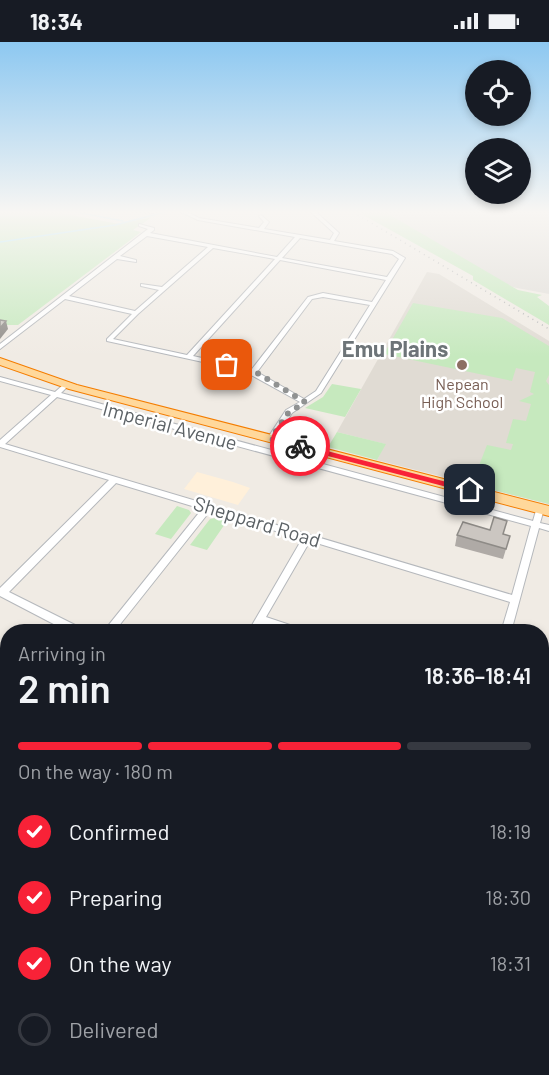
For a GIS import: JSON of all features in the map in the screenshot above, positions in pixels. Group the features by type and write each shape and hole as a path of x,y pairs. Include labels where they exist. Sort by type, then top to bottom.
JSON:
{"highway":[{"path":"0,361 69,387"},
{"path":"0,367 69,387 544,510"}],"street":[{"path":"0,347 112,260"},
{"path":"195,260 110,337 109,341 254,371 305,402"},
{"path":"188,357 276,260"},
{"path":"290,260 389,279"},
{"path":"271,439 287,414 319,392 401,260"},
{"path":"143,285 162,289"},
{"path":"254,371 310,298 323,296 373,304"},
{"path":"64,297 136,313"},
{"name":"Imperial Avenue","path":"0,379 549,528"},
{"path":"0,444 56,395 69,387"},
{"name":"Sheppard Road","path":"0,444 513,599"},
{"path":"63,624 1,592 114,480"},
{"path":"115,624 208,507"},
{"path":"508,624 535,524 544,510"},
{"path":"257,624 307,538"},
{"path":"260,619 275,624"}],"shaded area":[{"path":"466,260 549,260 549,294 512,287"},
{"name":"Nepean High School","path":"427,272 439,274 549,341 549,504 377,460 385,444 337,432"},
{"path":"197,472 250,488 238,505 184,489"}],"green space":[{"path":"0,260 104,260 18,325 0,325"},
{"path":"445,260 467,260 518,290 542,295 537,297 549,306 549,325 473,280 473,276"},
{"path":"413,303 502,318 549,346 549,375 546,381 549,385 549,504 489,489 478,468 487,445 511,450 513,444 506,443 513,419 526,421 531,404 519,401 534,394 530,392 535,372 516,368 512,381 384,354"},
{"path":"332,384 361,389 345,417 305,408 323,397"},
{"path":"337,432 386,444 377,460 328,447"},
{"path":"177,506 191,513 171,539 155,534"},
{"path":"210,519 227,521 207,550 190,545"}],"building":[{"path":"0,320 6,321 0,328"},
{"path":"494,517 507,521 503,534 510,536 506,549 457,535 463,522 490,530"}],"railway":[{"path":"434,260 549,329"}],"way so far":[{"path":"227,365 254,371 305,402 287,414 271,439 300,446"}],"place":[{"name":"Nepean High School","path":"462,365"}],"district":[{"name":"Emu Plains","path":"395,349"}],"route":[{"path":"300,446 470,490"}]}
